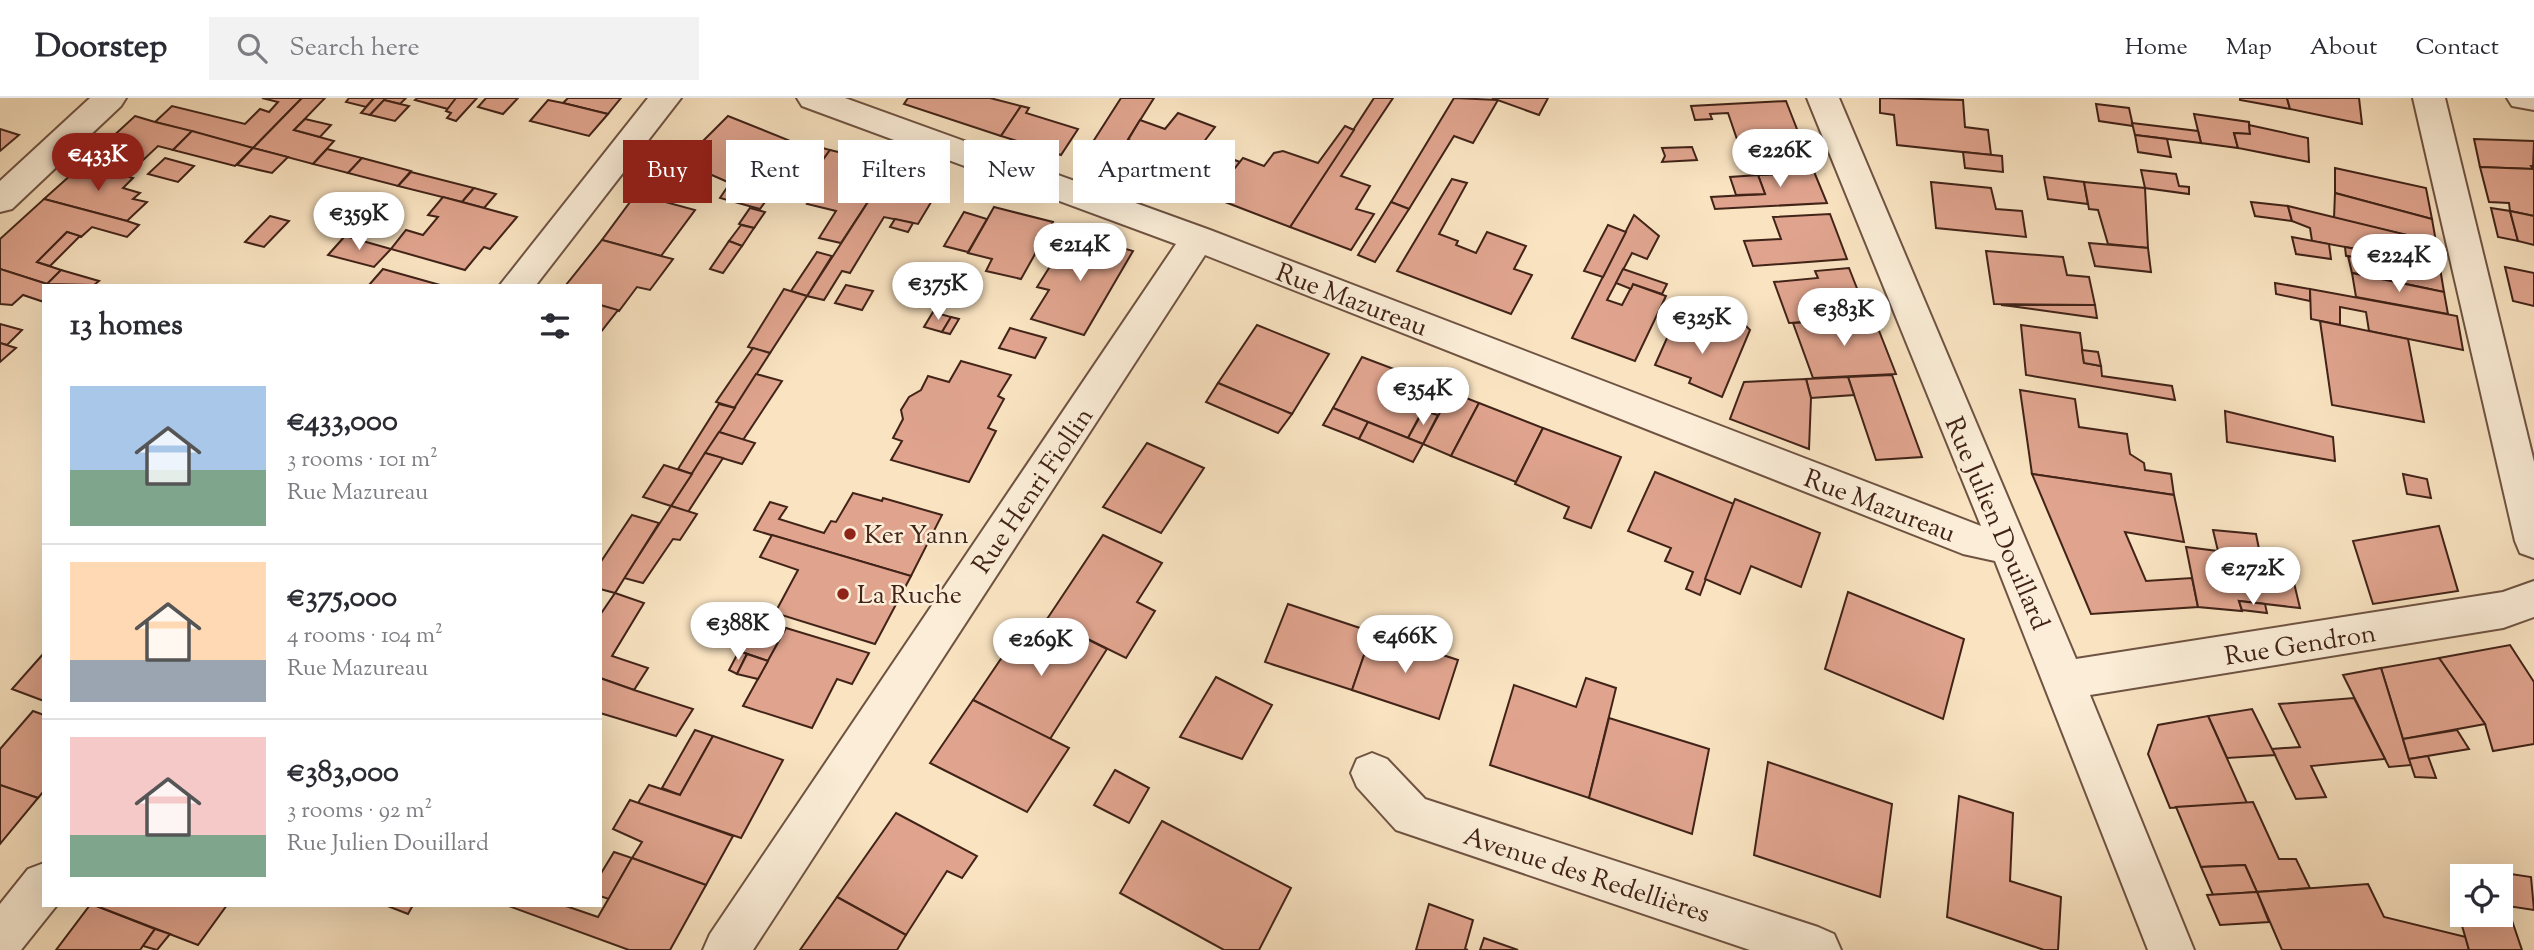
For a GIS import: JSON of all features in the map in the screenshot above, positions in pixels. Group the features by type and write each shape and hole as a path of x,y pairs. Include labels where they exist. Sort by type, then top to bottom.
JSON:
{"street":[{"path":"0,200 110,98"},
{"path":"518,284 665,98"},
{"name":"Rue Mazureau","path":"813,98 1198,239 1977,542 2008,545"},
{"name":"Rue Julien Douillard","path":"1823,98 2008,545 2171,950"},
{"path":"2429,98 2534,541"},
{"path":"2524,98 2534,99"},
{"name":"Rue Henri Fiollin","path":"726,950 1198,239"},
{"name":"Rue Gendron","path":"2063,680 2502,610 2534,599"},
{"name":"Avenue des Redellières","path":"1372,773 1411,816 1818,950"},
{"path":"0,940 42,888"}],"building":[{"path":"262,98 302,98 253,148 155,122 172,106 245,124 260,109 269,112 278,102"},
{"path":"302,98 325,98 294,130 334,141 313,164 253,148"},
{"path":"349,98 374,98 366,107 346,102"},
{"path":"374,98 406,98 400,104 384,100 370,115 361,113"},
{"path":"456,98 477,98 456,121 447,118 451,113 446,111"},
{"path":"457,98 448,109 415,100"},
{"path":"486,98 518,98 503,114 478,107"},
{"path":"568,98 621,98 608,114 563,103"},
{"path":"908,98 990,98 1021,106 1001,136 904,104"},
{"path":"1121,98 1154,98 1128,140 1094,140"},
{"path":"1374,98 1393,98 1341,176 1370,186 1356,209 1374,214 1351,250 1290,227"},
{"path":"1454,98 1498,100 1473,143 1454,136 1409,209 1391,202"},
{"path":"1492,98 1548,98 1539,115"},
{"path":"1880,98 1963,100 1965,127 1988,130 1991,155 1897,145 1894,115 1880,113"},
{"path":"2287,98 2290,109 2240,100"},
{"path":"2287,98 2359,98 2362,124 2290,109"},
{"path":"384,100 409,106 395,121 370,115"},
{"path":"548,100 608,114 589,136 530,121"},
{"path":"1786,101 1804,147 1741,151 1728,113 1710,114 1712,119 1695,120 1691,106"},
{"path":"2096,104 2129,108 2133,126 2099,121"},
{"path":"1021,106 1029,108 1026,113 1078,129 1061,155 1059,140 1014,140 1001,136"},
{"path":"1178,113 1215,127 1205,140 1128,140 1140,120 1165,129"},
{"path":"2194,114 2249,122 2250,134 2234,133 2238,148 2201,143"},
{"path":"135,116 192,131 173,150 158,146 139,164 96,152"},
{"path":"728,116 788,140 726,140 726,181 712,175 712,140 704,140"},
{"path":"305,119 331,125 320,137 294,130"},
{"path":"2132,123 2198,131 2201,143 2135,135"},
{"path":"2249,125 2308,138 2309,162 2238,148 2234,133 2250,134"},
{"path":"1345,126 1354,130 1290,227 1228,203 1235,203 1235,168 1243,158 1264,166 1274,153 1283,151 1318,163"},
{"path":"0,129 19,135 0,151"},
{"path":"192,131 253,148 235,166 173,150"},
{"path":"2135,135 2167,139 2171,157 2138,152"},
{"path":"2474,139 2534,141 2533,169 2480,167"},
{"path":"1692,147 1697,160 1662,162 1665,156 1662,148"},
{"path":"253,148 288,157 272,173 237,165"},
{"path":"327,149 362,158 348,173 313,164"},
{"path":"830,150 838,152 838,203 867,203 841,243 819,238 836,211 807,204 824,203 824,158"},
{"path":"1963,152 2002,156 2003,172 1965,168"},
{"path":"165,158 194,166 178,182 148,174"},
{"path":"362,158 411,171 398,186 348,173"},
{"path":"1810,162 1827,203 1715,209 1711,197 1765,194 1758,175 1780,174 1776,164"},
{"path":"83,164 133,178 123,188 140,193 133,199 147,202 127,221 44,199"},
{"path":"2531,166 2534,166 2534,216 2510,211 2509,203 2489,202 2480,167 2533,169"},
{"path":"1777,167 1780,174 1758,175 1754,168"},
{"path":"2335,168 2426,188 2432,219 2335,193"},
{"path":"2141,170 2176,174 2179,186 2189,187 2189,194 2145,188"},
{"path":"411,172 474,188 462,202 398,186"},
{"path":"1758,175 1765,194 1736,195 1730,177"},
{"path":"2044,177 2084,182 2088,204 2048,199"},
{"path":"1452,179 1467,183 1439,234 1458,241 1456,245 1476,253 1487,232 1526,246 1514,269 1532,275 1511,314 1397,271"},
{"path":"1931,182 1991,188 1996,209 2022,211 2026,237 1936,228"},
{"path":"2084,182 2145,188 2148,248 2108,244 2098,210 2089,209"},
{"path":"474,188 496,194 484,208 462,202"},
{"path":"726,189 726,200 720,198"},
{"path":"2335,193 2432,219 2436,242 2334,218"},
{"path":"443,197 517,217 490,249 484,247 465,270 391,249 406,230 423,235 438,217 428,215"},
{"path":"44,199 139,225 127,237 92,227 81,237 67,232 37,262 61,270 47,284 0,269 0,239"},
{"path":"1391,202 1409,209 1375,262 1358,255"},
{"path":"2251,202 2288,206 2292,221 2255,216"},
{"path":"629,203 669,203 695,210 661,256 602,240"},
{"path":"738,203 764,203 760,209"},
{"path":"867,203 931,203 918,224 884,217 850,273 842,271 824,300 807,296"},
{"path":"2288,206 2436,242 2440,268 2400,257 2312,241 2310,228 2292,221"},
{"path":"994,207 1053,222 1021,279 986,271 992,259 968,253"},
{"path":"750,208 765,212 754,228 739,224"},
{"path":"2491,208 2510,211 2518,241 2498,237"},
{"path":"2510,211 2534,216 2534,245 2518,241"},
{"path":"964,212 987,219 968,252 944,246"},
{"path":"1830,214 1847,259 1753,266 1744,241 1781,239 1773,217"},
{"path":"1634,215 1659,236 1647,259 1632,253 1607,300 1622,305 1633,284 1666,296 1635,361 1572,338"},
{"path":"270,216 289,221 264,247 245,242"},
{"path":"895,219 913,223 908,232 890,227"},
{"path":"741,225 754,228 742,246 729,241"},
{"path":"1608,225 1626,232 1603,277 1584,271"},
{"path":"67,232 80,236 50,266 37,262"},
{"path":"1071,233 1133,251 1084,335 1031,319 1049,290 1037,287"},
{"path":"345,236 391,249 374,267 328,255"},
{"path":"2292,237 2329,244 2331,259 2296,254"},
{"path":"602,240 673,259 650,290 637,287 619,311 602,306 602,284 567,284"},
{"path":"729,241 742,246 723,273 710,269"},
{"path":"2089,243 2148,248 2151,272 2095,266"},
{"path":"2345,247 2400,257 2440,268 2444,292 2364,275 2362,259 2346,256"},
{"path":"1986,251 2063,257 2067,275 2089,277 2095,305 1994,304"},
{"path":"817,252 832,256 807,296 791,291"},
{"path":"2348,256 2362,259 2364,275 2352,273"},
{"path":"2505,267 2534,273 2534,306 2513,301"},
{"path":"1849,268 1869,319 1789,323 1774,282 1818,278 1815,271"},
{"path":"0,269 47,284 42,284 42,301 23,295 12,305 0,304"},
{"path":"383,269 436,284 370,284"},
{"path":"1623,269 1667,284 1662,294 1633,284 1631,289 1616,283"},
{"path":"61,270 99,281 95,284 47,284"},
{"path":"2352,273 2444,292 2448,314 2356,297"},
{"path":"2275,283 2310,289 2310,301 2276,294"},
{"path":"846,285 873,291 862,310 835,303"},
{"path":"784,289 807,296 770,353 748,347"},
{"path":"2310,289 2457,316 2463,350 2369,331 2366,312 2340,307 2340,325 2311,319"},
{"path":"2001,305 2095,305 2097,318 2010,306"},
{"path":"602,306 618,310 602,330"},
{"path":"933,312 951,317 942,332 924,327"},
{"path":"951,317 959,319 950,334 942,332"},
{"path":"1874,318 1896,374 1813,378 1793,323"},
{"path":"1675,320 1732,340 1741,321 1750,330 1722,397 1689,383 1691,378 1655,365"},
{"path":"2320,321 2408,339 2424,422 2332,405"},
{"path":"0,324 22,330 7,345 0,343"},
{"path":"1257,325 1329,354 1292,414 1218,383"},
{"path":"2021,325 2080,333 2084,363 2101,366 2102,376 2172,386 2175,400 2026,375"},
{"path":"1010,328 1046,338 1035,358 999,348"},
{"path":"0,343 16,348 0,362"},
{"path":"753,348 770,353 735,408 716,402"},
{"path":"2082,350 2098,352 2101,366 2084,363"},
{"path":"1362,357 1436,385 1408,438 1333,408"},
{"path":"961,361 1011,375 998,396 1004,399 988,428 996,431 969,482 891,460 902,441 893,438 903,419 901,410 909,397 921,390 928,376 949,382"},
{"path":"756,374 782,381 743,440 719,432"},
{"path":"1892,375 1922,457 1876,460 1848,377"},
{"path":"1848,377 1854,395 1811,398 1806,379"},
{"path":"1806,379 1811,398 1809,449 1730,419 1744,382"},
{"path":"1218,383 1292,414 1278,433 1206,402"},
{"path":"2020,390 2075,399 2079,427 2127,434 2130,454 2144,463 2145,470 2171,474 2174,495 2032,474"},
{"path":"1451,392 1479,403 1451,456 1423,444"},
{"path":"1479,403 1543,428 1516,482 1451,456"},
{"path":"719,404 735,408 692,474 678,469"},
{"path":"1333,408 1368,422 1359,439 1323,425"},
{"path":"1423,411 1438,415 1423,444 1408,438"},
{"path":"2225,411 2333,437 2335,461 2227,442"},
{"path":"1368,422 1423,444 1413,462 1359,439"},
{"path":"1543,428 1621,457 1591,528 1564,518 1569,507 1515,484"},
{"path":"719,432 755,443 742,464 705,453"},
{"path":"1147,443 1204,468 1161,533 1103,507"},
{"path":"705,453 723,458 688,512 671,506"},
{"path":"664,465 692,474 671,506 643,497"},
{"path":"1655,472 1734,504 1700,595 1686,589 1693,572 1665,561 1671,548 1628,531"},
{"path":"2032,474 2174,495 2184,542 2125,532 2146,581 2192,578 2198,607 2091,614"},
{"path":"2403,474 2427,479 2431,498 2407,494"},
{"name":"Ker Yann","path":"853,493 882,501 883,498 942,515 911,576 754,530 770,502 787,507 779,519 824,533 831,521 836,522"},
{"path":"1735,499 1820,533 1801,587 1751,566 1740,594 1705,579"},
{"path":"671,506 697,514 680,540 673,539 643,583 624,578"},
{"path":"632,515 659,523 615,593 602,590 602,560"},
{"path":"2439,526 2458,591 2373,604 2353,541"},
{"path":"2213,530 2256,534 2261,559 2289,562 2300,608 2239,601 2242,611 2198,607 2186,547 2218,551"},
{"name":"La Ruche","path":"772,535 911,576 875,644 775,613 798,570 760,557"},
{"path":"1103,535 1162,563 1137,602 1155,611 1126,658 1047,619"},
{"path":"1848,592 1964,639 1943,719 1825,669"},
{"path":"615,593 644,603 612,656 648,668 634,690 602,679 602,612"},
{"path":"2239,601 2265,604 2267,613 2242,610"},
{"path":"1288,604 1372,632 1352,690 1265,662"},
{"path":"757,619 786,628 768,661 739,651"},
{"path":"1047,619 1107,649 1050,739 973,700 1013,641 1028,648"},
{"path":"786,628 869,653 852,684 837,679 812,728 743,706"},
{"path":"1372,632 1458,660 1439,719 1352,690"},
{"path":"2510,645 2534,682 2534,744 2493,751 2485,724 2439,658"},
{"path":"739,651 747,654 737,674 729,670"},
{"path":"747,654 768,661 758,679 737,674"},
{"path":"42,655 42,700 12,689"},
{"path":"2439,658 2485,724 2403,739 2381,668"},
{"path":"2381,668 2412,765 2389,767 2343,675"},
{"path":"1216,677 1272,705 1242,759 1180,737"},
{"path":"1586,678 1616,688 1589,798 1490,765 1514,685 1576,707"},
{"path":"602,679 693,709 676,736 602,714"},
{"path":"2354,698 2385,759 2311,766 2326,797 2296,799 2272,749 2300,747 2279,704"},
{"path":"973,700 1069,748 1027,812 930,763"},
{"path":"2252,709 2275,755 2227,758 2208,716"},
{"path":"33,711 42,714 42,793 38,798 0,785 0,749"},
{"path":"2208,716 2247,803 2170,808 2148,754 2158,725"},
{"path":"1609,718 1709,749 1692,834 1589,798"},
{"path":"695,730 713,736 680,795 662,788"},
{"path":"2457,730 2469,749 2409,759 2403,739"},
{"path":"713,736 783,760 741,838 638,803 649,785 680,795"},
{"path":"2428,756 2436,778 2415,777 2409,759"},
{"path":"1768,762 1892,804 1880,897 1754,855"},
{"path":"1115,770 1149,788 1129,823 1094,805"},
{"path":"0,785 38,798 0,844"},
{"path":"1959,796 2013,813 2010,881 2061,897 2058,950 2044,950 1947,917"},
{"path":"630,800 733,836 706,885 632,858 642,842 613,829"},
{"path":"2253,802 2279,859 2296,859 2310,888 2257,892 2245,865 2201,867 2176,807"},
{"path":"896,813 977,856 962,878 947,871 906,935 837,897"},
{"path":"1162,821 1291,888 1259,950 1224,950 1120,893"},
{"path":"614,852 632,858 609,899 602,897 602,872"},
{"path":"632,858 706,885 670,950 629,950 511,907 569,907 598,917"},
{"path":"2245,865 2257,892 2213,895 2201,867"},
{"path":"2513,874 2531,877 2534,910 2513,907"},
{"path":"2368,884 2384,917 2466,937 2469,950 2282,950 2257,892"},
{"path":"2257,892 2269,922 2220,925 2207,895"},
{"path":"837,897 906,935 897,950 800,950"},
{"path":"1429,904 1473,920 1465,949 1468,950 1416,950"},
{"path":"88,907 99,907 155,929 140,950 56,950"},
{"path":"99,907 226,907 198,945"},
{"path":"390,907 412,907 408,914"},
{"path":"2513,924 2522,950 2469,950 2462,927 2513,927"},
{"path":"155,929 170,934 157,950 143,946"},
{"path":"1484,938 1518,950 1480,950"}],"place":[{"name":"Ker Yann","path":"850,534"},
{"name":"La Ruche","path":"843,594"}]}
